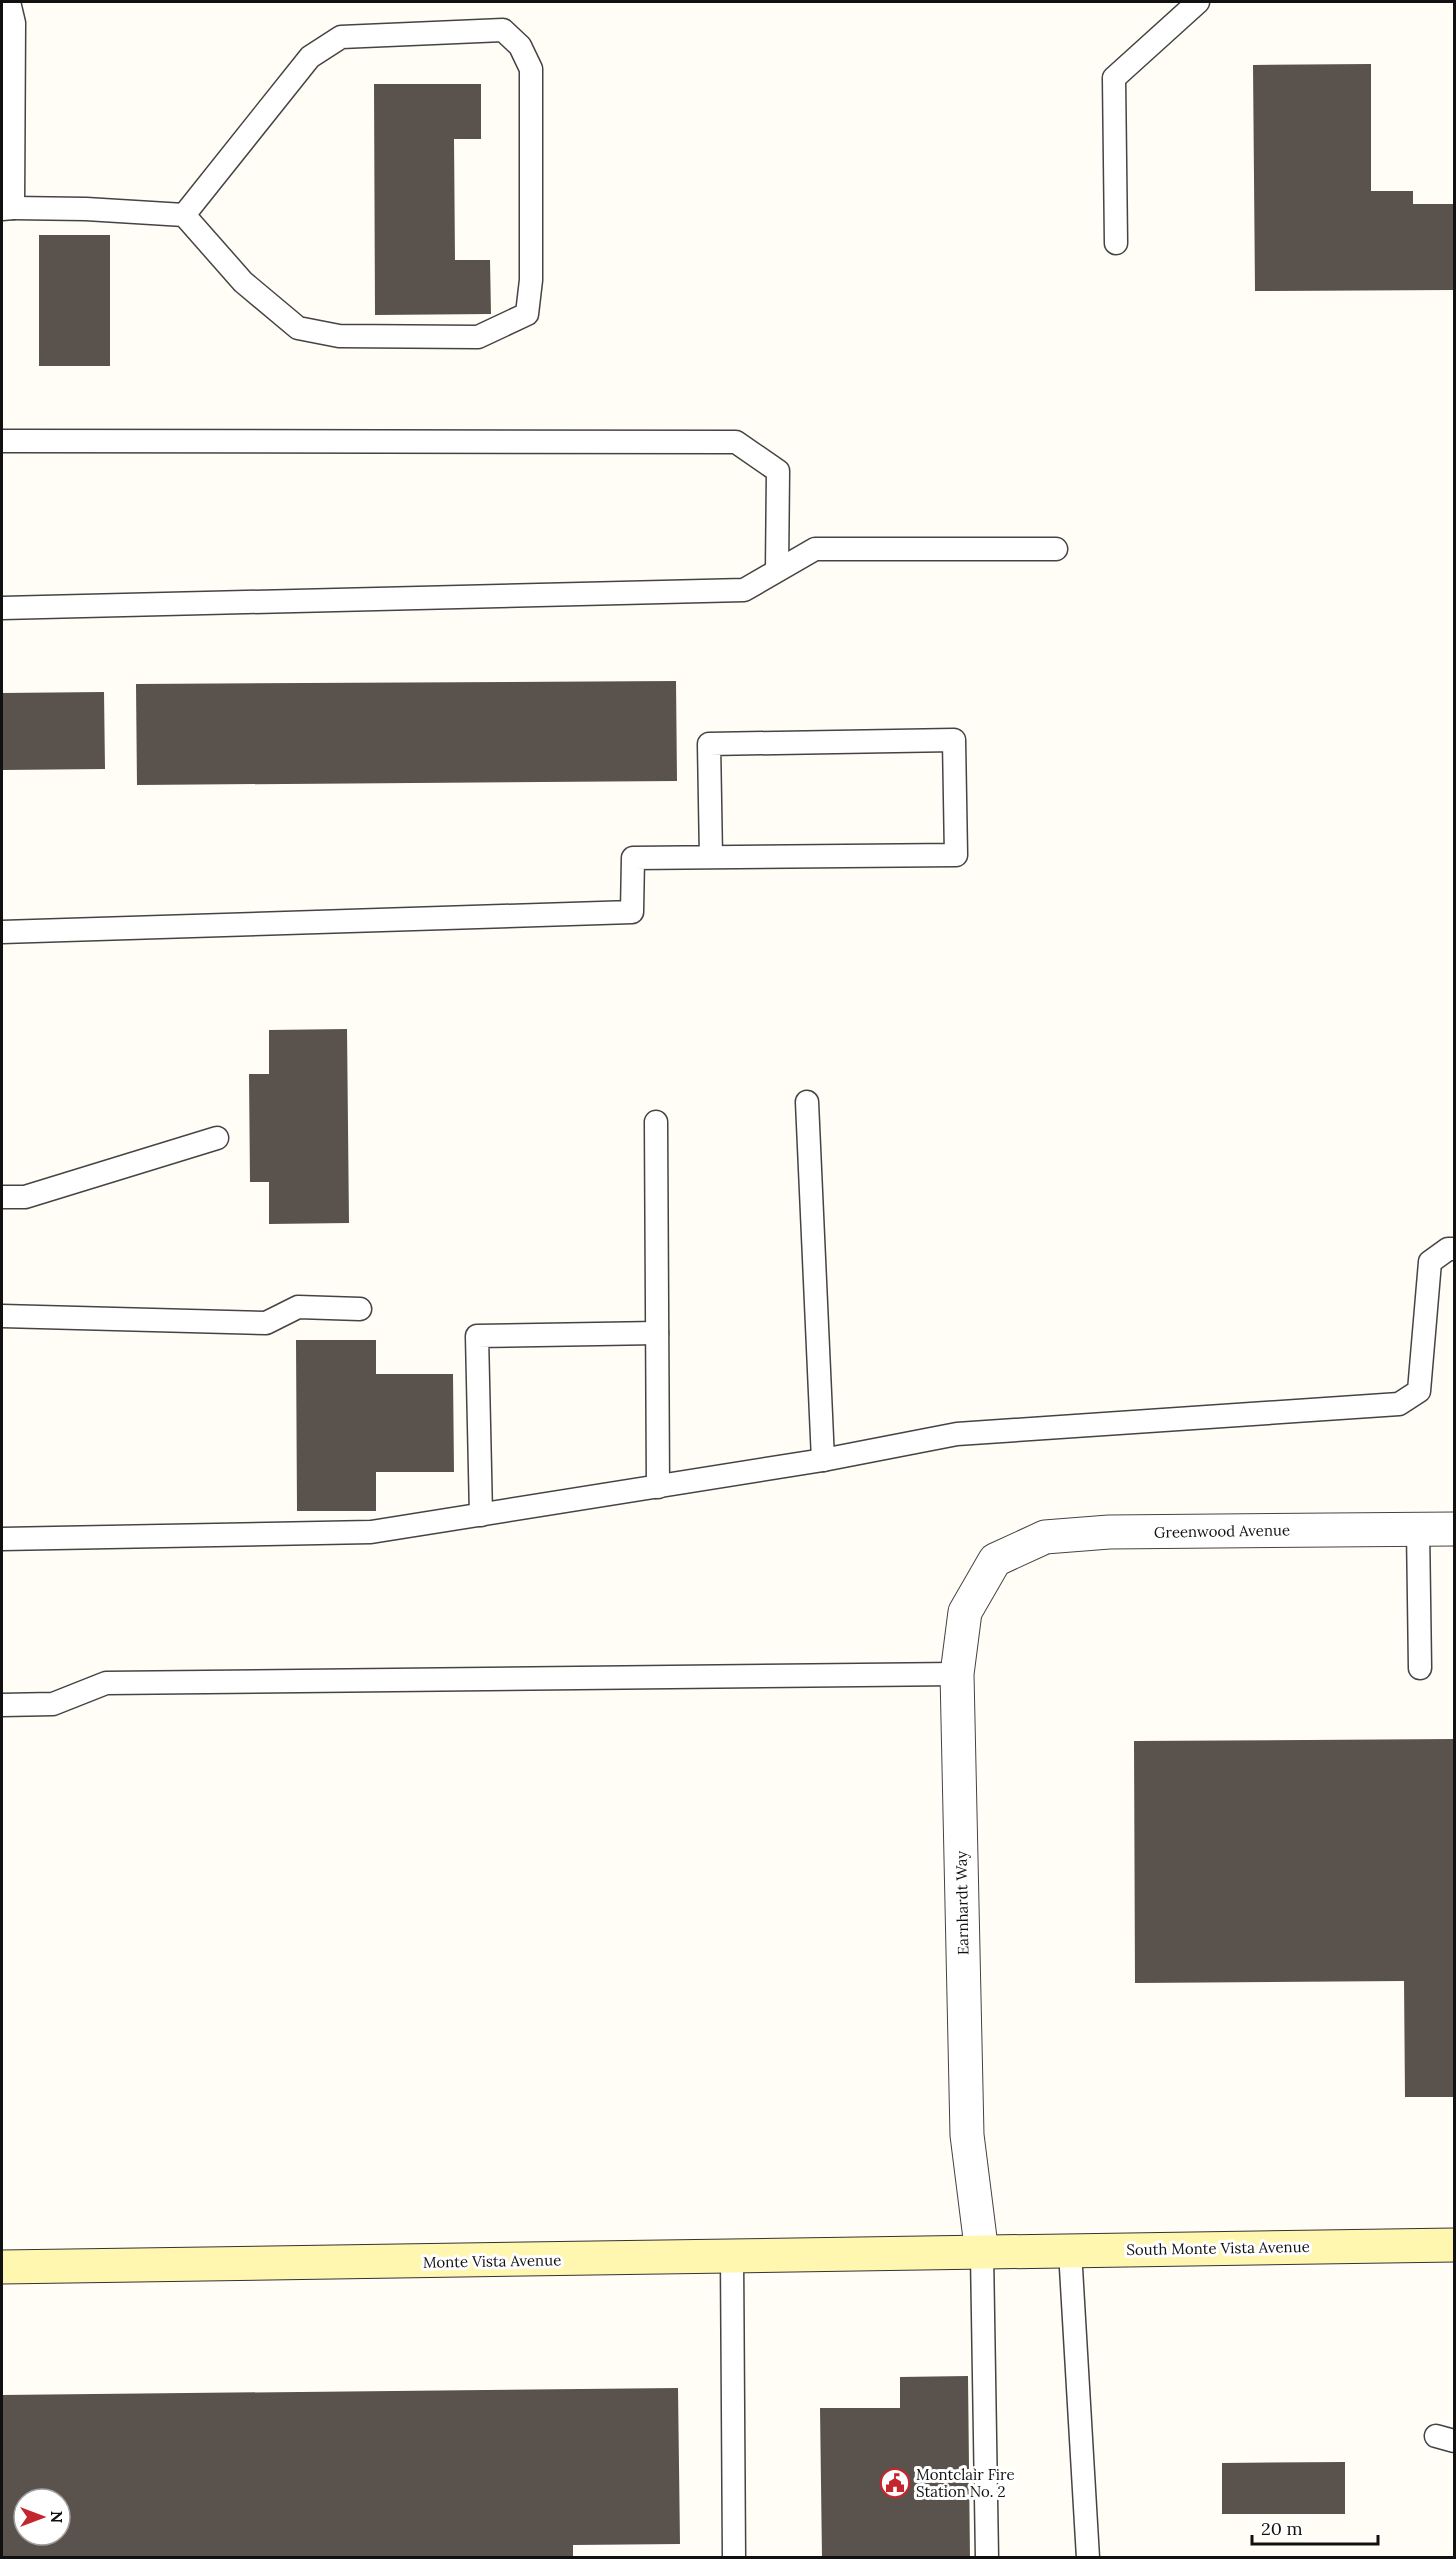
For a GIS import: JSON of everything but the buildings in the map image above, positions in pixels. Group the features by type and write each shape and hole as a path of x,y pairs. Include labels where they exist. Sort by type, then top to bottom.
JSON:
{"main road":[{"name":"South Monte Vista Avenue","path":"982,2254 1070,2250 1455,2245"},
{"name":"Monte Vista Avenue","path":"2,2267 982,2254"}],"street":[{"name":"Greenwood Avenue","path":"995,1560 1044,1537 1109,1532 1455,1529"},
{"name":"Earnhardt Way","path":"982,2254 967,2135 957,1674 965,1612 995,1560"}],"lane":[{"path":"9,2 14,23 8,208 86,209 184,215 243,282 298,328 339,336 478,337 527,314 531,280 531,69 520,46 503,30 341,37 310,57 184,215"},
{"path":"1116,243 1114,78 1198,2"},
{"path":"2,441 736,442 778,471 777,570"},
{"path":"2,608 744,590 815,549 1056,549"},
{"path":"2,932 632,912 633,858 956,855 954,740 709,744 711,857"},
{"path":"807,1102 823,1460"},
{"path":"656,1122 658,1486"},
{"path":"2,1197 25,1197 217,1138"},
{"path":"2,1539 370,1532 823,1460 957,1434 1400,1404 1419,1391 1430,1262 1448,1249 1455,1249"},
{"path":"2,1316 266,1323 298,1307 360,1309"},
{"path":"481,1515 477,1336 657,1333"},
{"path":"1418,1529 1420,1668"},
{"path":"2,1705 53,1704 106,1683 957,1674"},
{"path":"1070,2250 1088,2558"},
{"path":"982,2254 987,2558"},
{"path":"732,2257 734,2558"}],"place":[{"name":"Montclair Fire Station No. 2","path":"895,2483"}]}
